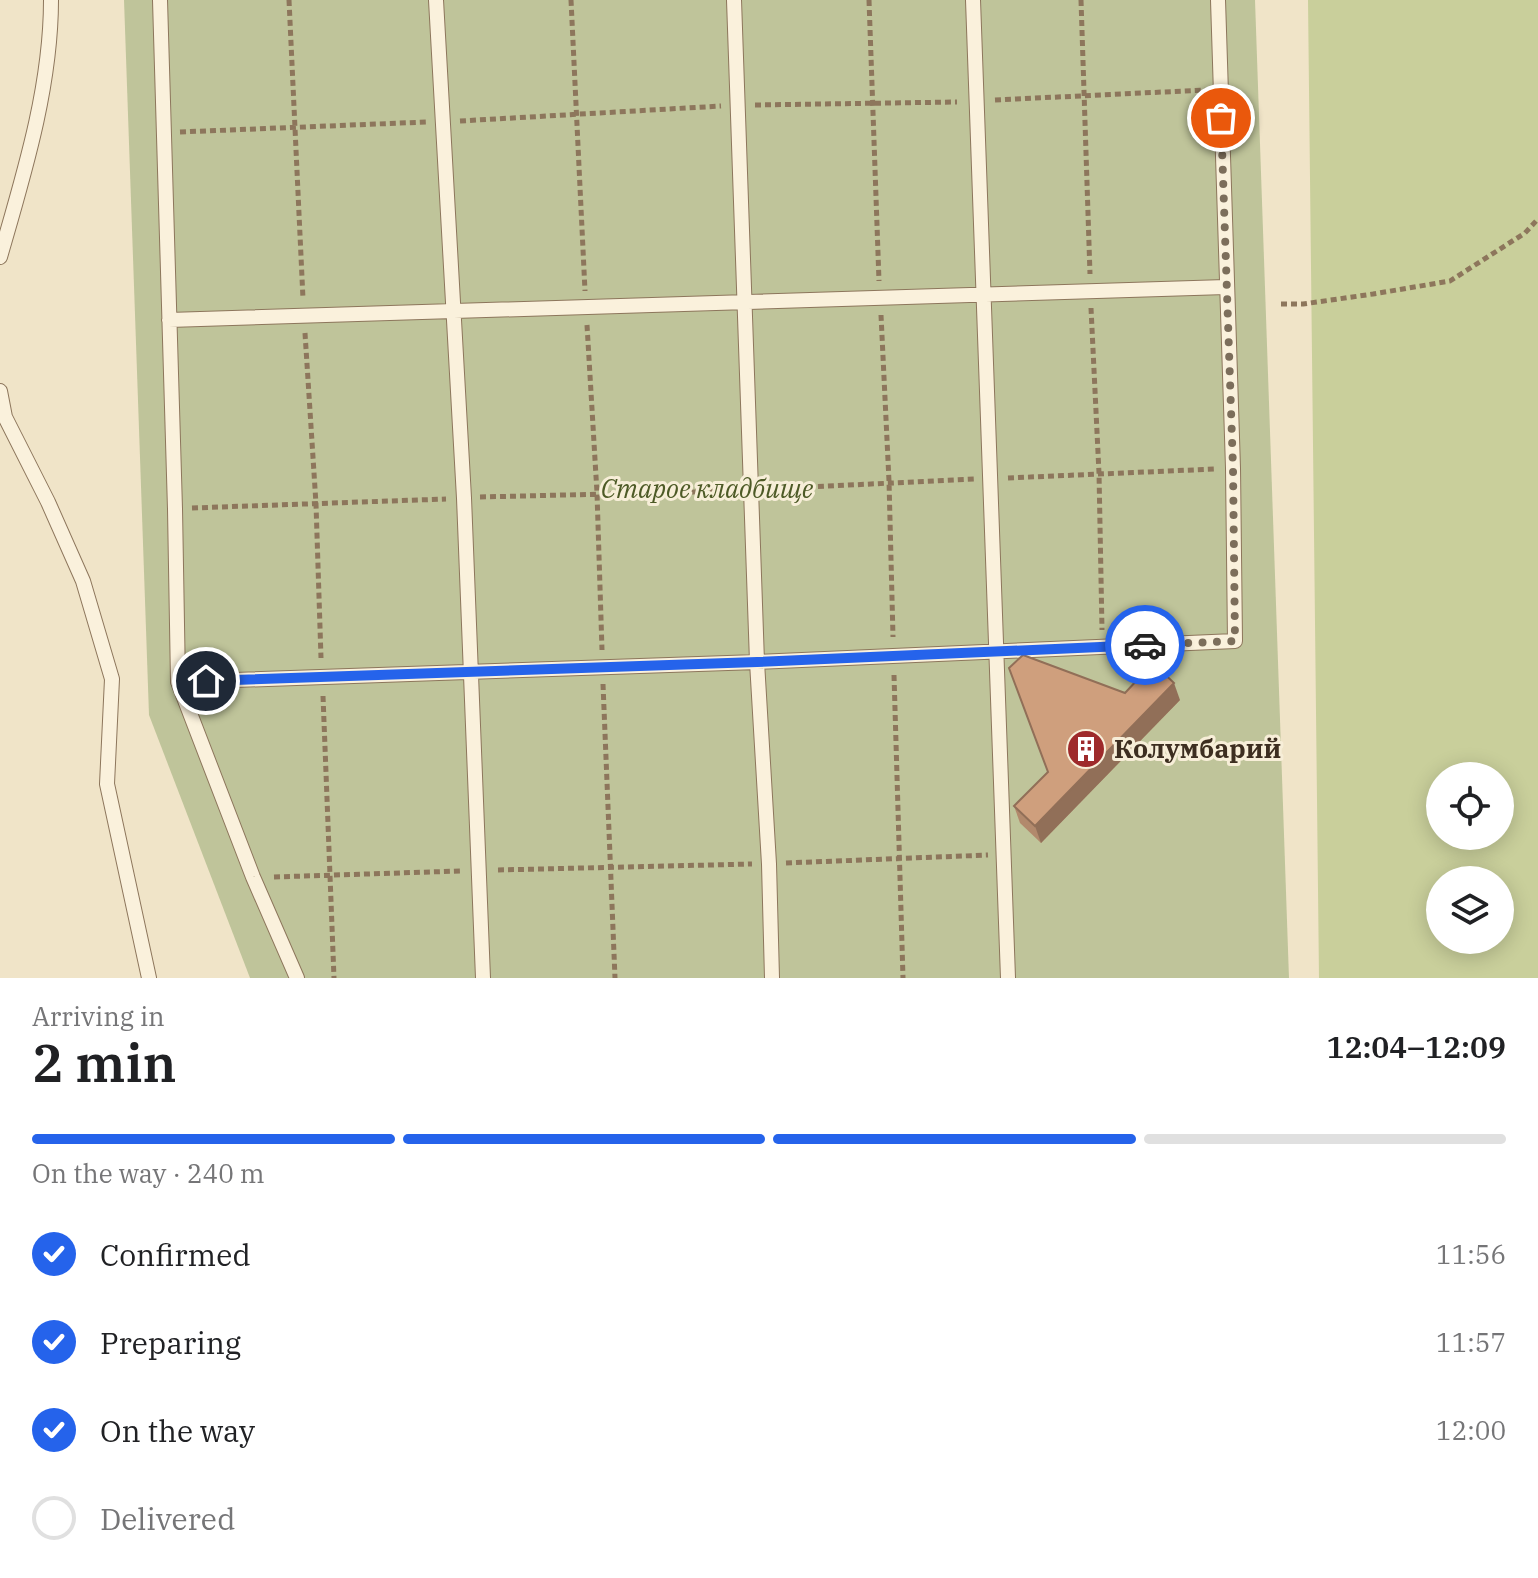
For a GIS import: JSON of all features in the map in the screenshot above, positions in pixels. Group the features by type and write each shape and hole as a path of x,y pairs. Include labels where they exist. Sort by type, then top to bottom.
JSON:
{"lane":[{"path":"0,257 31,141 51,42 51,0"},
{"path":"160,0 178,682 253,877 297,978"},
{"path":"436,0 464,498 483,978"},
{"path":"734,0 757,662 769,864 772,978"},
{"path":"973,0 1008,978"},
{"path":"178,682 757,662 1235,641 1233,468 1218,0"},
{"path":"169,320 1226,287"},
{"path":"0,391 5,417 83,581 112,679 107,784 149,978"}],"path":[{"path":"289,0 316,504 334,978"},
{"path":"571,0 597,493 615,978"},
{"path":"869,0 889,481 903,978"},
{"path":"1081,0 1099,473 1102,647"},
{"path":"163,133 576,116 736,105 975,101 1220,90"},
{"path":"1281,304 1345,298 1450,281 1525,233 1538,219"},
{"path":"175,509 751,490 889,481 1233,468"},
{"path":"253,877 769,864 1003,854"}],"green space":[{"name":"Старое кладбище","path":"124,0 1255,0 1289,978 250,978 149,715"},
{"path":"1308,0 1538,0 1538,978 1319,978"}],"building":[{"name":"Колумбарий","path":"1023,655 1125,693 1153,663 1174,683 1035,826 1014,806 1048,772 1009,668"}],"way so far":[{"path":"1145,645 1235,641 1233,468 1221,118"}],"place":[{"name":"Колумбарий","path":"1086,749"}],"route":[{"path":"206,681 1145,645"}]}
